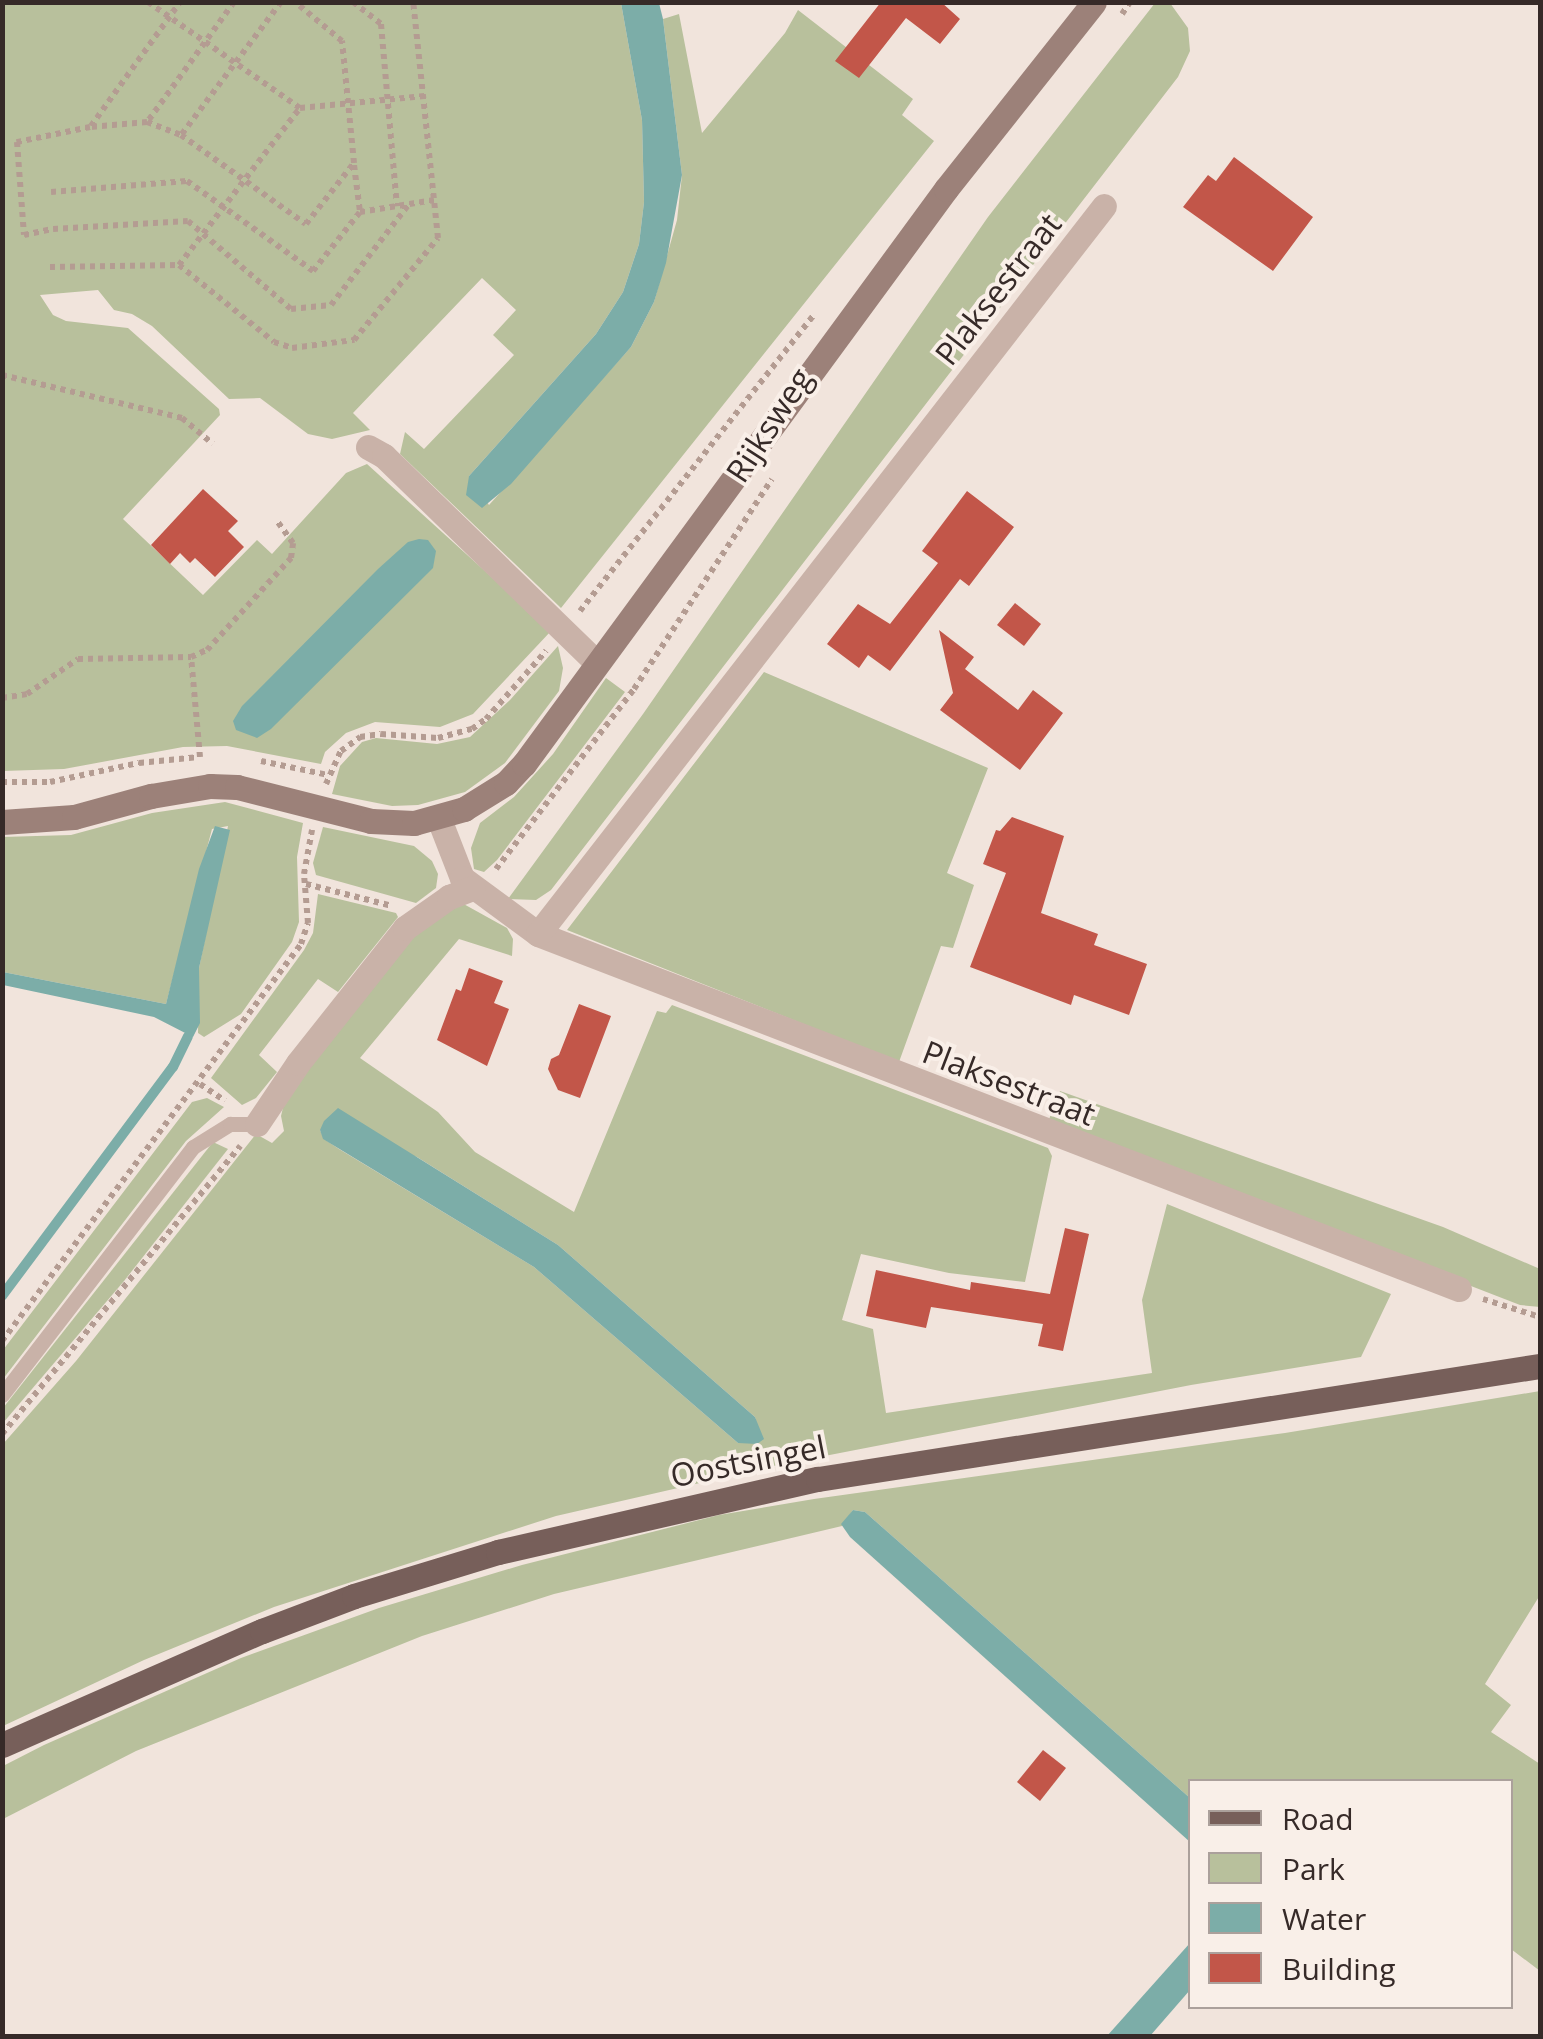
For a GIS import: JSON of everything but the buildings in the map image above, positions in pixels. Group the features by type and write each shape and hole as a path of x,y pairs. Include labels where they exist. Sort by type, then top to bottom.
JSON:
{"main road":[{"name":"Oostsingel","path":"2,1744 262,1631 354,1596 516,1547 818,1479 1540,1366"}],"street":[{"name":"Rijksweg","path":"439,819 506,783 946,189 1094,2"},
{"name":"Plaksestraat","path":"538,934 1104,206"},
{"path":"368,447 384,456 597,663"},
{"path":"2,822 74,818 151,796 210,786 237,787 395,825 439,819"},
{"name":"Plaksestraat","path":"439,819 462,878 538,934 1460,1288"},
{"path":"257,1124 359,982 422,914 472,888"}],"lane":[{"path":"2,1395 193,1147 230,1124 257,1124"}],"path":[{"path":"148,2 300,108 424,96"},
{"path":"90,127 180,2"},
{"path":"147,122 234,2"},
{"path":"182,135 281,2"},
{"path":"294,2 342,41 360,212"},
{"path":"353,2 380,24 397,206"},
{"path":"50,266 178,265 274,342 292,348 354,340 438,238 413,2"},
{"path":"1119,17 1130,2"},
{"path":"178,265 300,108"},
{"path":"354,164 306,224 182,135 147,122 90,127 17,142 24,235 53,229 188,221 290,309 331,305 408,204"},
{"path":"50,192 187,181 313,271 360,212 434,200"},
{"name":"Rijksweg","path":"328,775 347,744 360,737 381,734 438,738 472,729 486,719 565,629 818,310"},
{"path":"2,375 182,418 213,444"},
{"name":"Rijksweg","path":"472,888 502,863 634,689 780,465"},
{"path":"2,698 27,694 78,659 191,657 207,650 291,558 292,543 276,520"},
{"path":"191,657 200,756"},
{"path":"2,1341 302,944 308,923 306,884 422,914"},
{"path":"2,1434 257,1124"},
{"path":"1460,1288 1522,1315 1540,1317"}],"green space":[{"path":"3,3 621,3 642,120 644,202 639,244 623,292 596,334 469,476 489,505 631,347 654,302 677,220 682,175 663,19 679,14 702,133 785,33 798,10 913,99 902,115 934,141 561,608 400,454 405,432 424,449 514,355 493,335 516,310 482,278 353,413 370,430 332,439 308,434 260,398 229,399 152,326 132,314 114,310 98,290 40,295 53,315 66,321 128,328 219,409 220,415 123,519 203,595 257,540 272,554 346,473 367,464 551,631 473,714 440,727 375,722 346,733 325,752 321,764 227,746 183,747 64,769 3,771"},
{"path":"1155,3 1170,3 1188,28 1190,51 1178,77 551,890 536,900 508,899 643,714 988,217"},
{"path":"558,646 563,668 559,691 505,763 465,792 418,805 392,806 332,794 340,766 362,742 376,738 437,744 470,737 510,700"},
{"path":"764,672 988,768 947,873 974,885 953,948 941,946 899,1062 567,930"},
{"path":"606,678 625,692 497,860 484,872 474,869 471,848 480,823 514,797 553,754"},
{"path":"225,802 303,823 297,857 299,922 292,942 241,1014 204,1037 198,1033 199,968 228,826 212,829 166,1004 3,972 2,837 71,835 152,813"},
{"path":"323,827 414,846 432,861 438,874 436,888 416,903 316,875 313,863"},
{"path":"318,894 396,913 398,917 338,992 318,979 259,1055 277,1072 256,1098 242,1105 211,1078 304,950 313,933"},
{"path":"460,902 507,928 513,939 512,956 459,939 360,1058 438,1112 475,1152 574,1212 657,1011 666,1013 672,1005 1048,1148 1052,1156 1025,1282 949,1273 861,1254 842,1320 873,1329 886,1413 1152,1373 1142,1300 1167,1204 1391,1294 1361,1357 1191,1385 778,1465 556,1516 274,1607 144,1660 3,1726 3,1444 76,1361 256,1134 272,1143 284,1131 281,1116 286,1095 423,925","holes":["320,1130 417,1157 558,1245 755,1417 759,1433 753,1440 738,1443 534,1267 339,1149 324,1139"]},
{"path":"1060,1091 1443,1227 1540,1269 1540,1307 1520,1305 1048,1122"},
{"path":"207,1098 224,1107 186,1141 3,1379 3,1350 192,1102"},
{"path":"213,1142 228,1149 124,1281 3,1423 3,1408"},
{"path":"1540,1391 1540,1595 1485,1684 1511,1705 1491,1732 1540,1764 1540,1971 1513,1951 1513,1779 1188,1779 1188,1796 865,1512 853,1510 842,1526 554,1594 422,1636 136,1751 3,1819 3,1766 241,1658 379,1608 522,1565 719,1515 1285,1433"}],"water":[{"path":"621,3 659,3 663,19 682,175 666,263 654,302 631,347 511,484 482,508 466,495 469,476 596,334 623,292 639,244 644,202 642,120"},
{"path":"428,540 436,551 433,568 271,729 257,738 236,730 233,721 242,706 378,569 408,542"},
{"path":"215,826 230,830 199,968 200,1023 193,1037 154,1017 3,985 3,972 166,1004 199,869"},
{"path":"338,1108 558,1245 755,1417 764,1439 757,1444 738,1443 534,1267 323,1139 320,1130 324,1121"},
{"path":"853,1510 865,1512 1188,1796 1188,1840 850,1537 841,1524"},
{"path":"1188,1945 1188,1992 1150,2036 1107,2036"}],"waterway":[{"path":"2,1296 173,1067 188,1036"}]}
